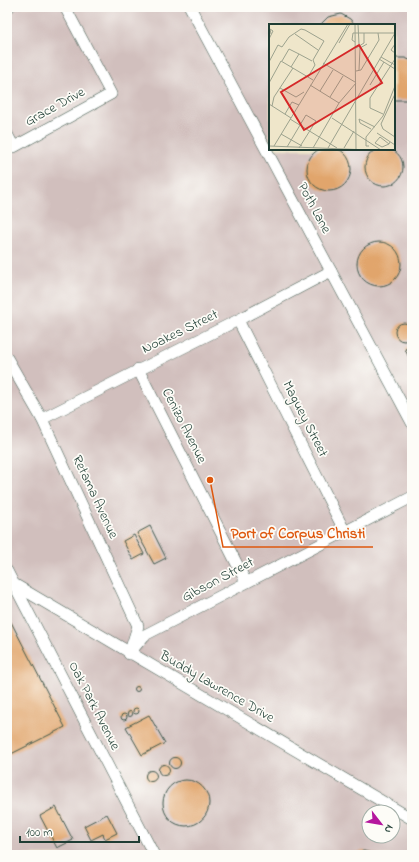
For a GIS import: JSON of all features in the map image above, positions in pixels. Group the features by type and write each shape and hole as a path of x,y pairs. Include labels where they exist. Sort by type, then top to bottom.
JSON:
{"street":[{"name":"Grace Drive","path":"7,134 14,147 111,94 65,7"},
{"name":"Poth Lane","path":"190,7 412,423"},
{"name":"Noakes Street","path":"42,418 238,320 331,271"},
{"name":"Maguey Street","path":"238,320 344,532"},
{"name":"Retama Avenue","path":"7,358 42,418 138,626 129,654"},
{"name":"Cenizo Avenue","path":"138,369 246,582"},
{"name":"Gibson Street","path":"129,654 145,635 412,497"},
{"name":"Oak Park Avenue","path":"7,571 11,582 154,855"},
{"name":"Buddy Lawrence Drive","path":"11,582 129,654 412,819"}],"shaded area":[{"path":"7,7 412,7 412,855 7,855"}],"building":[{"path":"307,7 323,7 323,8 315,9"},
{"path":"341,14 350,19 354,24 321,24 328,17"},
{"path":"395,58 405,58 412,61 412,98 407,100 395,100"},
{"path":"412,129 412,147 411,147 410,138"},
{"path":"319,150 339,150 347,157 351,169 347,181 341,187 329,191 317,187 311,181 307,169 311,157"},
{"path":"375,150 393,150 398,153 403,163 403,171 400,178 395,183 388,186 380,186 373,183 368,178 365,171 366,160 370,153"},
{"path":"375,242 383,242 388,243 395,248 400,255 400,273 395,280 388,285 375,286 367,283 360,276 357,268 357,260 360,252 367,245"},
{"path":"400,323 408,323 413,328 411,339 408,341 400,341 395,336 395,328"},
{"path":"412,346 412,361 411,362 405,349"},
{"path":"150,526 166,558 154,564 137,533"},
{"path":"134,535 144,554 133,560 123,541"},
{"path":"11,622 65,727 7,756 7,624"},
{"path":"137,686 140,689 137,692 134,689"},
{"path":"136,708 139,711 136,714 133,711"},
{"path":"130,711 133,714 130,717 127,714"},
{"path":"124,714 127,717 124,720 121,717"},
{"path":"149,715 165,743 142,755 126,727"},
{"path":"173,758 177,758 179,759 179,767 173,768 170,765 170,761"},
{"path":"162,765 166,765 168,766 168,774 162,775 159,772 159,768"},
{"path":"149,771 153,771 155,772 155,780 149,781 146,778 146,774"},
{"path":"186,780 199,784 205,790 209,803 205,816 199,822 186,826 173,822 167,816 163,803 167,790 173,784"},
{"path":"56,807 73,840 57,848 40,816"},
{"path":"107,814 117,833 105,839 103,834 91,840 84,826"},
{"path":"364,851 379,855 347,855 352,853"}],"place":[{"name":"Port of Corpus Christi","path":"210,480"}]}
